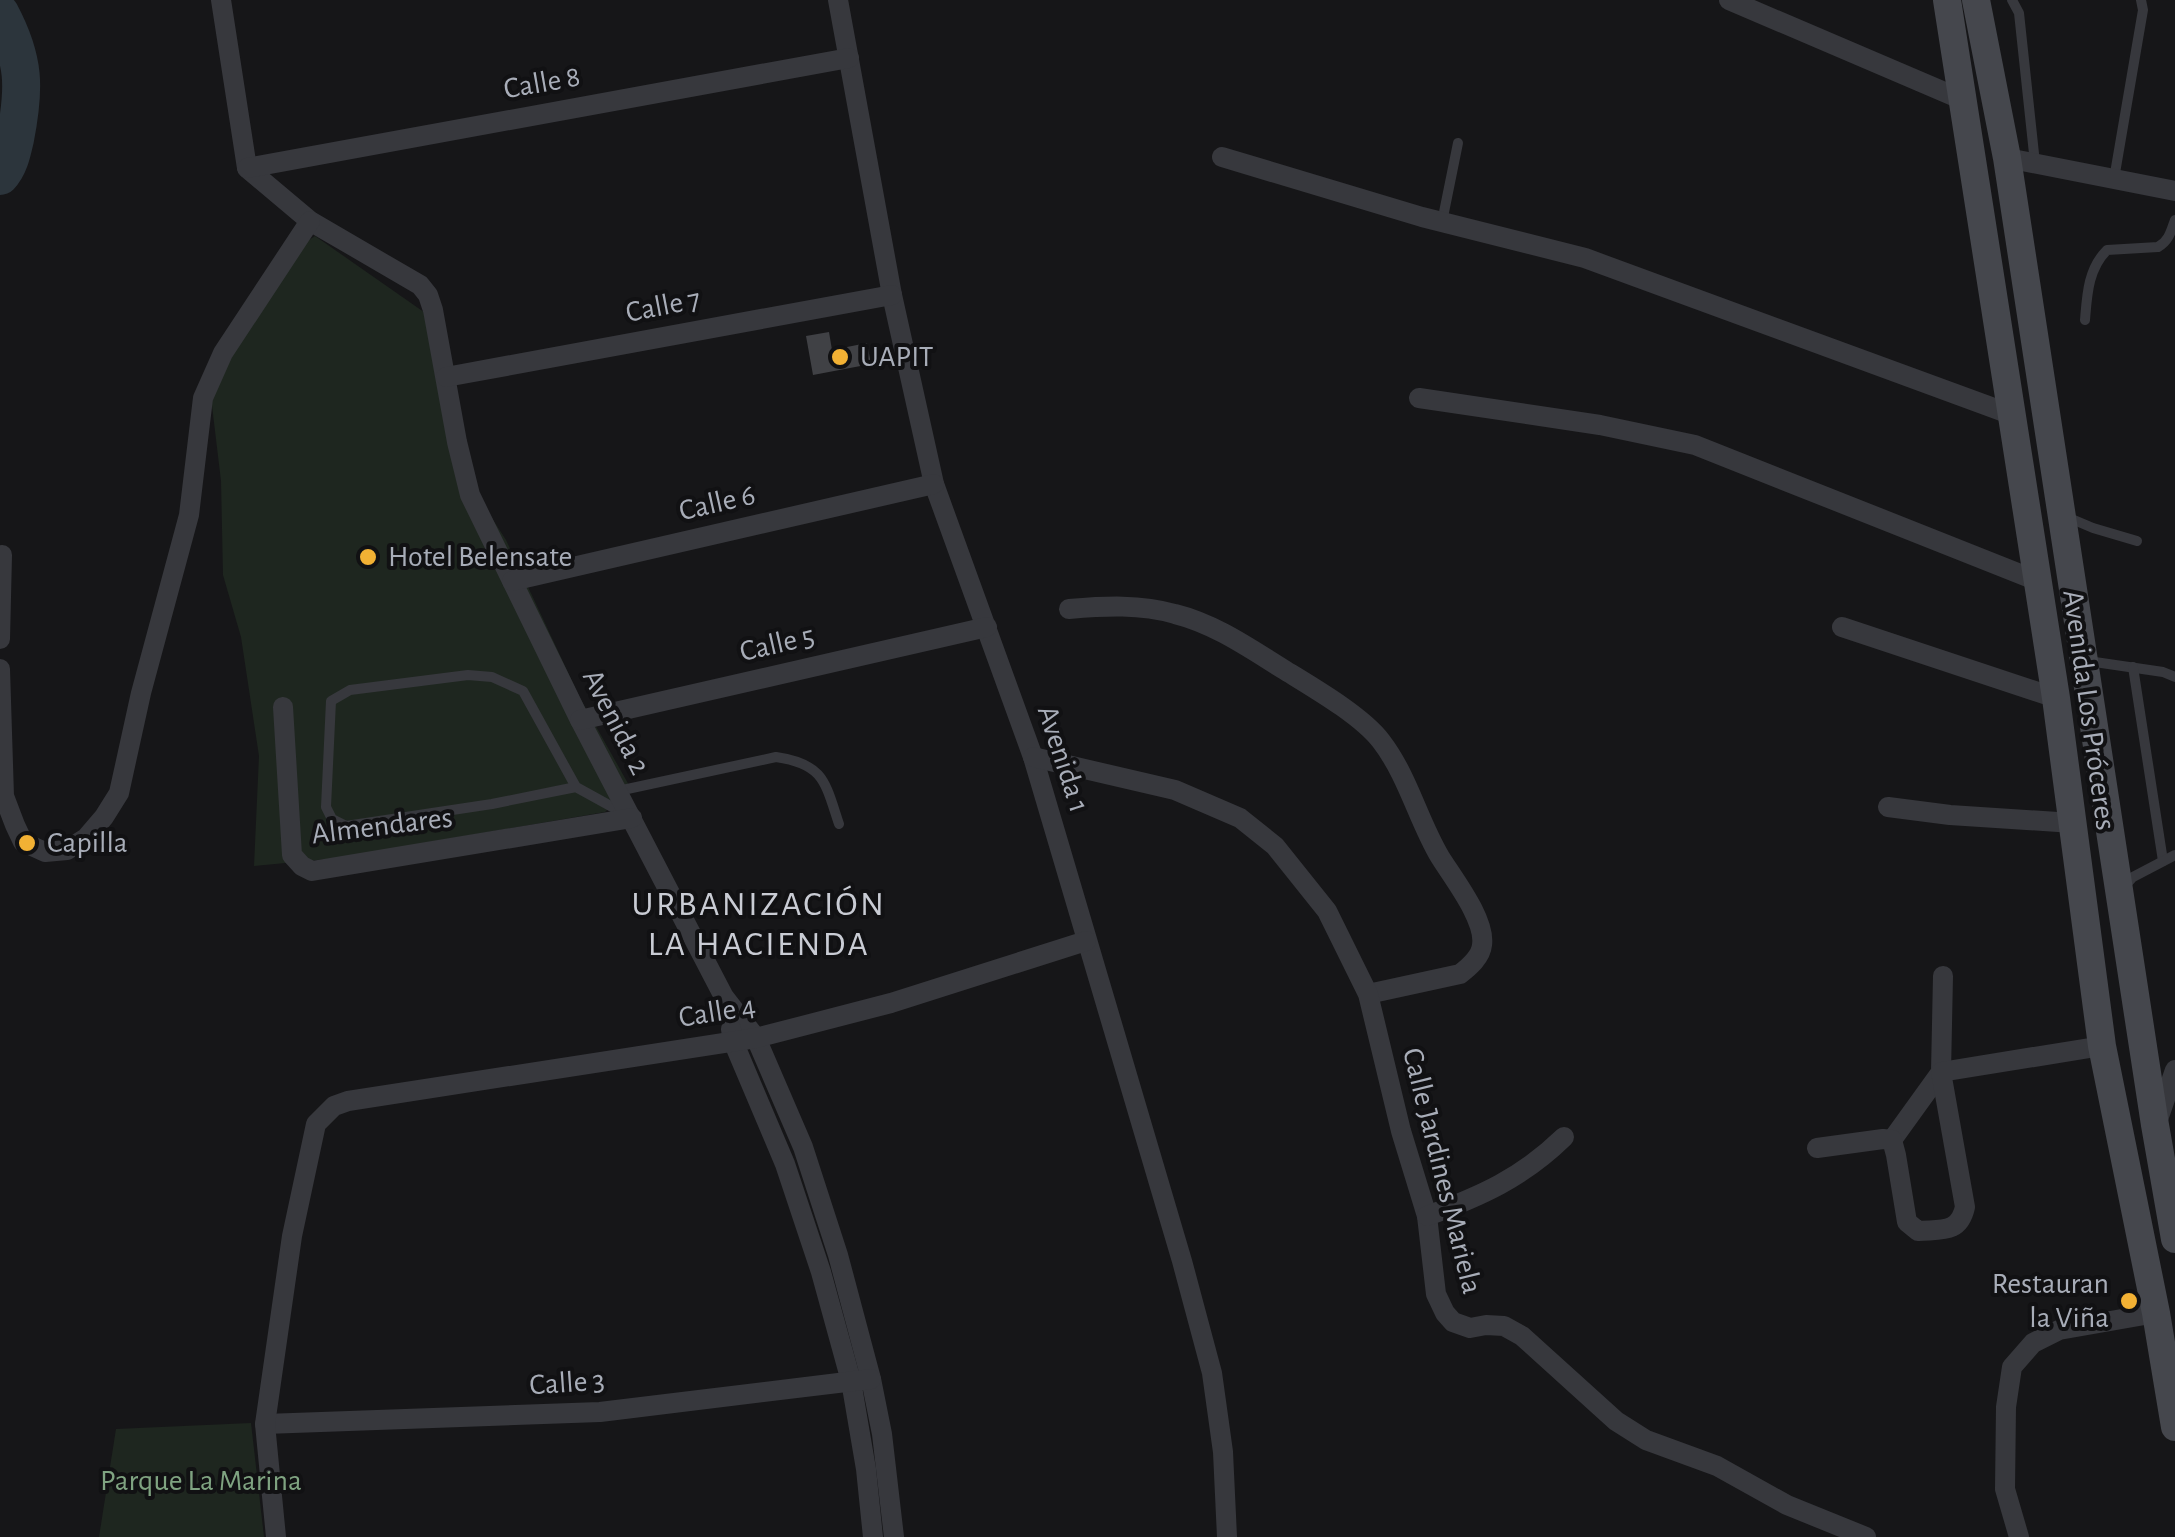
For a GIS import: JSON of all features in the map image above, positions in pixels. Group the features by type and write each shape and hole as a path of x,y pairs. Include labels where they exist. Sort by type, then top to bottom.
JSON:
{"main road":[{"name":"Avenida Los Próceres","path":"1947,0 2056,698 2102,1046 2164,1325 2175,1428"},
{"name":"Avenida Los Próceres","path":"1976,0 2007,158 2175,1240"}],"street":[{"path":"221,0 247,168"},
{"name":"Avenida 1","path":"838,0 892,294 934,484 1033,758 1170,1217 1212,1373 1223,1452 1227,1537"},
{"path":"1729,0 1963,100"},
{"name":"Calle 8","path":"247,168 848,58"},
{"path":"1222,157 1442,222 1585,258 2010,414"},
{"path":"2007,158 2175,191"},
{"name":"Avenida 2","path":"247,168 310,221 420,285 428,295 470,495 580,720 724,998 756,1038 803,1147 838,1254 861,1380 882,1434 894,1537"},
{"path":"0,669 4,796 23,842 45,852 67,850 86,838 119,793 189,515 204,398 223,353 310,221"},
{"name":"Calle 7","path":"446,377 892,294"},
{"path":"1419,398 1600,425 1695,445 2038,581"},
{"name":"Calle 6","path":"512,580 934,484"},
{"path":"0,638 2,555"},
{"path":"1070,609 1120,606 1172,612 1202,622 1329,697 1378,737 1396,762 1434,847 1471,907 1482,931 1482,948 1460,974 1368,994"},
{"name":"Calle 5","path":"580,720 987,627"},
{"path":"1842,627 2056,698"},
{"name":"Almendares","path":"283,707 292,855 312,871 632,818"},
{"name":"Calle Jardines Mariela","path":"1033,758 1175,790 1240,818 1276,846 1327,912 1368,994 1400,1131 1428,1216 1436,1294 1453,1322 1470,1328 1504,1326 1522,1336 1616,1422 1646,1440 1717,1466 1787,1505 1866,1537"},
{"path":"1888,808 2073,823"},
{"name":"Calle 4","path":"265,1424 292,1236 316,1124 334,1106 756,1038 891,1002 1086,941"},
{"path":"1892,1140 1907,1222 1918,1231 1954,1227 1962,1221 1964,1208 1941,1072 1943,976"},
{"path":"724,998 733,1040 786,1164 861,1380 873,1537"},
{"path":"1892,1140 1941,1072 2102,1046"},
{"path":"2155,1126 2175,1070"},
{"path":"1428,1216 1478,1198 1540,1160 1564,1137"},
{"path":"1817,1148 1892,1140"},
{"path":"2019,1537 2004,1488 2006,1407 2012,1367 2033,1343 2058,1330 2164,1325"},
{"name":"Calle 3","path":"265,1424 600,1412 861,1380"},
{"path":"265,1424 276,1537"}],"lane":[{"path":"2012,0 2019,14 2036,164"},
{"path":"2114,180 2142,0"},
{"path":"1442,222 1458,143"},
{"path":"2085,320 2090,274 2098,259 2107,250 2164,244 2175,220"},
{"path":"2062,514 2136,542"},
{"path":"2084,660 2175,677"},
{"path":"2119,892 2133,878 2169,858 2133,667"},
{"path":"576,787 346,826 332,819 326,806 331,701 350,690 468,675 492,677 523,691 576,787 632,818"},
{"path":"618,791 776,757 800,760 825,781 838,824"},
{"path":"2155,1126 2173,1150"}],"green space":[{"name":"Hotel Belensate","path":"315,236 431,317 470,484 506,540 580,698 630,787 605,812 338,858 254,866 259,756 241,637 223,575 221,481 210,389 303,244"},
{"name":"Parque La Marina","path":"251,1423 264,1537 99,1537 116,1429"}],"building":[{"name":"UAPIT","path":"829,332 832,350 867,343 871,364 813,375 806,336"}],"waterway":[{"path":"0,13 21,74 13,149 0,176"}],"place":[{"name":"UAPIT","path":"840,357"},
{"name":"Hotel Belensate","path":"368,557"},
{"name":"Capilla","path":"27,843"},
{"name":"Restauran la Viña","path":"2129,1301"}],"district":[{"name":"URBANIZACIÓN LA HACIENDA","path":"759,924"}]}
